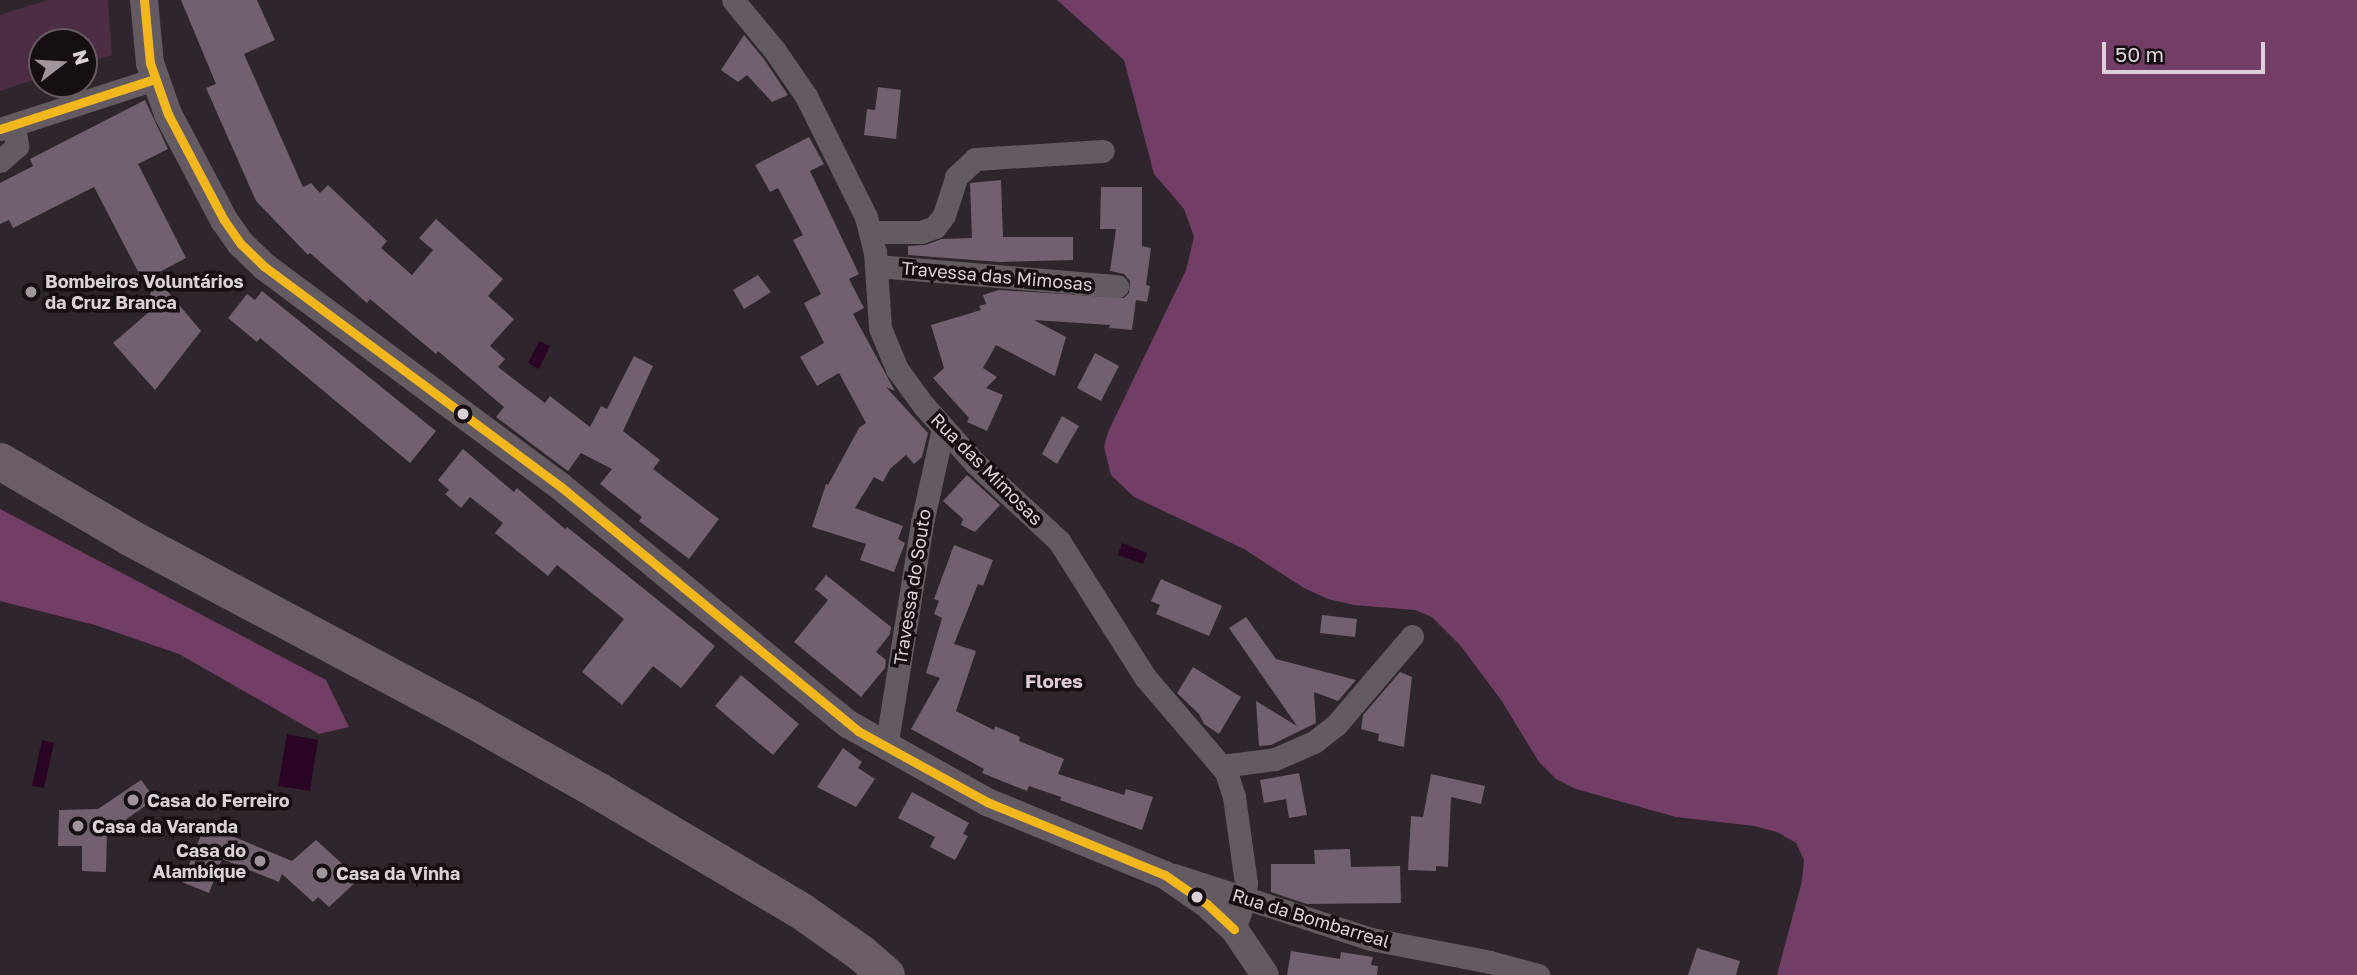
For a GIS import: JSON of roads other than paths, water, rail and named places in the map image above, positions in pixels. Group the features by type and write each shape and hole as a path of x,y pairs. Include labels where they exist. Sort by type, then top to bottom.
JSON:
{"highway":[{"path":"0,461 131,538 459,712 597,790 800,910 886,975"},
{"path":"0,482 137,562 398,700 539,779 808,936 859,975"}],"street":[{"path":"144,0 147,42 155,79 171,121 212,201 241,244 257,260 554,481 830,710 886,748 987,802 1165,875 1192,892 1234,929 1265,975"},
{"name":"Rua das Mimosas","path":"733,0 783,61 811,105 872,232 877,266 878,315 889,354 905,382 943,428 1059,541 1145,677 1222,766 1234,797 1245,875 1244,898 1234,929"},
{"path":"0,161 17,146 7,127 155,79"},
{"path":"872,232 916,233 935,227 944,215 956,177 975,159 1103,151"},
{"name":"Travessa das Mimosas","path":"877,266 1116,286"},
{"name":"Travessa do Souto","path":"886,748 922,523 943,428"},
{"path":"1222,766 1275,759 1314,742 1336,725 1412,636"},
{"name":"Rua da Bombarreal","path":"1129,860 1371,939 1490,962 1538,975"}],"place":[{"name":"Bombeiros Voluntários da Cruz Branca","path":"31,292"},
{"name":"Casa do Ferreiro","path":"133,800"},
{"name":"Casa da Varanda","path":"78,826"},
{"name":"Casa do Alambique","path":"260,861"},
{"name":"Casa da Vinha","path":"322,873"}],"district":[{"name":"Flores","path":"1054,681"}]}
